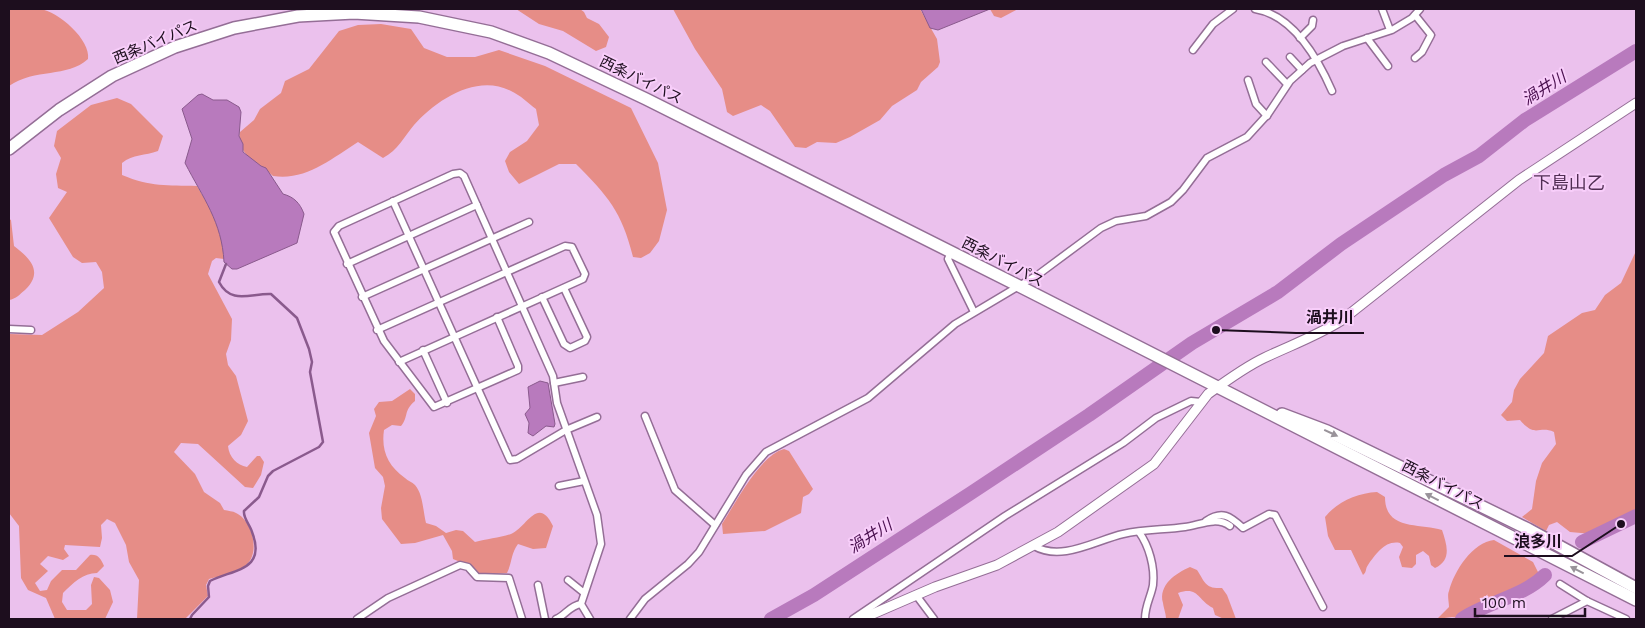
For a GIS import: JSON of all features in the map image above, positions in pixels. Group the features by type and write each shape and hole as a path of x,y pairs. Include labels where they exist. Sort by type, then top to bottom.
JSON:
{"highway":[{"name":"西条バイパス","path":"9,148 59,110 112,76 168,50 206,36 263,21 298,16 354,13 419,17 491,32 549,53 646,99 1019,286 1636,600"},
{"name":"西条バイパス","path":"1236,396 1327,431 1528,529 1636,588"}],"street":[{"path":"1193,50 1214,24 1232,9"},
{"path":"1256,9 1269,11 1277,16 1300,38 1316,58 1332,91"},
{"path":"1382,9 1390,30"},
{"path":"630,619 650,593 694,559 751,468 766,452 868,398 950,328 1019,286 1101,228 1116,221 1146,216 1172,202 1207,158 1247,137 1267,116 1287,84 1316,58 1343,46 1390,30 1415,15 1420,9"},
{"path":"1415,15 1430,35 1422,52 1415,58"},
{"path":"1300,38 1312,26 1313,20"},
{"path":"1367,38 1388,66"},
{"path":"1290,57 1302,70"},
{"path":"1266,62 1287,84"},
{"path":"1248,80 1256,104 1267,116"},
{"path":"860,619 916,595 997,565 1034,546 1083,516 1154,464 1202,402 1212,384 1263,358 1312,337 1342,320 1512,185 1636,103"},
{"path":"497,317 519,368 516,372 447,403 437,407 431,406 377,330 334,235 336,229 453,174 460,172 464,176 553,376 556,403 597,516 601,544 580,604 590,619"},
{"path":"393,201 510,460 517,459 566,430 597,417"},
{"path":"347,264 477,205"},
{"path":"362,297 529,222"},
{"path":"377,330 570,245 585,277 398,362"},
{"path":"951,252 948,259 974,312"},
{"path":"542,297 566,347 570,348 585,341 587,337 564,288"},
{"path":"9,330 31,330"},
{"path":"423,350 447,403"},
{"path":"554,383 582,377"},
{"path":"853,619 1005,516 1123,443 1156,418 1190,401 1202,402"},
{"path":"646,416 675,490 716,525"},
{"path":"559,486 584,481"},
{"path":"1204,522 1218,514 1226,514 1242,528 1269,514 1275,515 1322,607"},
{"path":"1034,546 1045,550 1065,550 1082,547 1124,534 1183,528 1204,522 1221,521 1230,526"},
{"path":"1139,532 1146,540 1153,582 1146,607 1145,619"},
{"path":"358,619 388,598 460,565 468,568 477,577 509,578 522,619"},
{"path":"568,580 583,592"},
{"path":"1560,584 1587,601 1626,619"},
{"path":"538,585 545,619"},
{"path":"916,595 934,619"},
{"path":"1552,619 1587,601"},
{"path":"556,619 561,617 571,606 580,604"}],"shaded area":[{"path":"9,9 40,9 56,15 79,35 88,51 88,59 70,69 29,77 9,86"},
{"path":"516,9 580,9 587,18 599,24 609,37 606,47 596,51 563,31 539,24"},
{"path":"673,9 920,9 937,39 940,62 938,67 921,82 917,90 892,106 880,120 836,143 817,142 806,148 795,147 770,111 761,105 733,116 727,112 722,89 695,49"},
{"path":"921,9 990,9 938,30 930,28"},
{"path":"990,9 1018,9 1001,18 994,16"},
{"path":"381,24 411,29 424,48 447,57 475,57 499,50 545,66 631,108 658,163 667,210 659,241 650,253 641,258 633,257 619,216 597,186 576,164 559,164 519,184 509,172 505,161 510,152 527,141 539,125 536,109 521,97 498,86 471,87 445,99 423,116 397,147 383,158 358,142 318,167 307,172 285,177 273,176 245,153 239,140 240,132 254,120 260,109 281,93 285,81 309,69 339,31 358,25"},
{"path":"202,94 213,100 227,100 239,107 241,112 239,136 243,144 243,152 266,168 283,194 296,201 304,214 297,243 237,269 232,269 224,262 216,222 185,163 192,139 182,109 198,95"},
{"path":"117,98 131,104 163,136 158,151 126,160 122,163 122,175 151,183 197,186 217,220 222,238 224,259 216,258 212,261 208,274 232,319 231,340 226,354 228,365 236,376 248,421 241,435 228,446 234,460 243,466 247,467 257,456 260,456 264,462 261,475 253,488 245,487 198,444 181,443 174,452 195,474 204,492 220,503 224,510 235,512 242,517 250,529 254,545 251,560 246,565 234,572 209,579 206,585 208,596 185,619 137,619 139,580 129,562 126,545 115,523 107,519 101,525 102,538 100,547 65,545 64,549 69,556 63,560 48,556 40,564 48,571 35,583 40,591 47,590 51,581 62,570 76,570 90,555 97,556 104,566 97,573 92,573 74,582 63,593 62,602 67,610 86,610 92,604 91,585 94,577 99,578 110,590 113,602 105,619 55,619 46,598 28,590 21,578 19,526 9,513 9,334 42,335 78,312 104,288 102,272 96,262 82,263 73,257 49,218 67,192 58,188 56,174 61,158 54,146 57,131 91,105"},
{"path":"9,219 11,220 14,246 30,260 33,266 34,277 25,290 9,300"},
{"path":"1636,251 1636,512 1592,534 1570,532 1557,522 1549,525 1546,531 1522,517 1532,509 1536,481 1542,463 1556,444 1554,432 1530,429 1520,420 1507,421 1501,415 1512,402 1514,390 1520,379 1544,353 1548,336 1582,313 1595,310 1605,295 1621,283"},
{"path":"540,381 548,383 555,424 554,427 546,426 533,436 528,433 529,423 525,414 530,408 528,387"},
{"path":"410,389 415,394 415,401 407,411 401,426 392,425 384,430 383,438 385,451 390,463 418,489 426,523 436,526 446,533 456,530 463,531 475,542 511,534 532,516 542,513 548,517 553,526 546,548 533,549 518,544 507,573 479,575 470,566 453,559 452,551 443,535 415,543 401,544 382,519 381,508 385,486 383,477 375,468 369,433 376,416 374,409 379,402 392,401"},
{"path":"784,449 789,451 813,489 803,497 801,513 765,531 723,534 722,524 749,481 766,460"},
{"path":"1377,492 1385,497 1391,516 1397,521 1442,530 1447,552 1444,561 1440,565 1435,568 1431,565 1429,556 1423,551 1416,555 1416,564 1412,568 1402,567 1399,557 1403,547 1400,543 1395,543 1385,546 1378,552 1363,575 1351,550 1335,550 1328,536 1325,517 1335,507 1348,499 1362,494"},
{"path":"1494,540 1533,562 1539,574 1538,585 1517,598 1468,619 1452,617 1437,619 1449,607 1448,594 1460,567 1479,546"},
{"path":"1190,567 1197,570 1209,586 1222,588 1227,595 1236,619 1224,619 1215,615 1213,608 1197,595 1190,591 1185,591 1178,593 1183,605 1178,619 1166,619 1162,597 1163,591 1169,580"}],"waterway":[{"name":"渦井川","path":"771,619 814,595 971,493 1089,415 1192,343 1278,292 1341,244 1444,175 1479,156 1525,120 1636,51"},
{"path":"190,619 209,597 208,586 210,581 245,567 255,554 251,529 244,511 259,497 268,476 273,471 319,447 323,442 310,372 312,362 297,318 271,294 235,296 229,293 219,282 226,264"},
{"path":"1582,542 1636,516"},
{"path":"1462,619 1526,589 1545,575"}],"place":[{"name":"渦井川","path":"1216,330"},
{"name":"浪多川","path":"1621,524"}],"district":[{"name":"下島山乙","path":"1569,182"}]}
